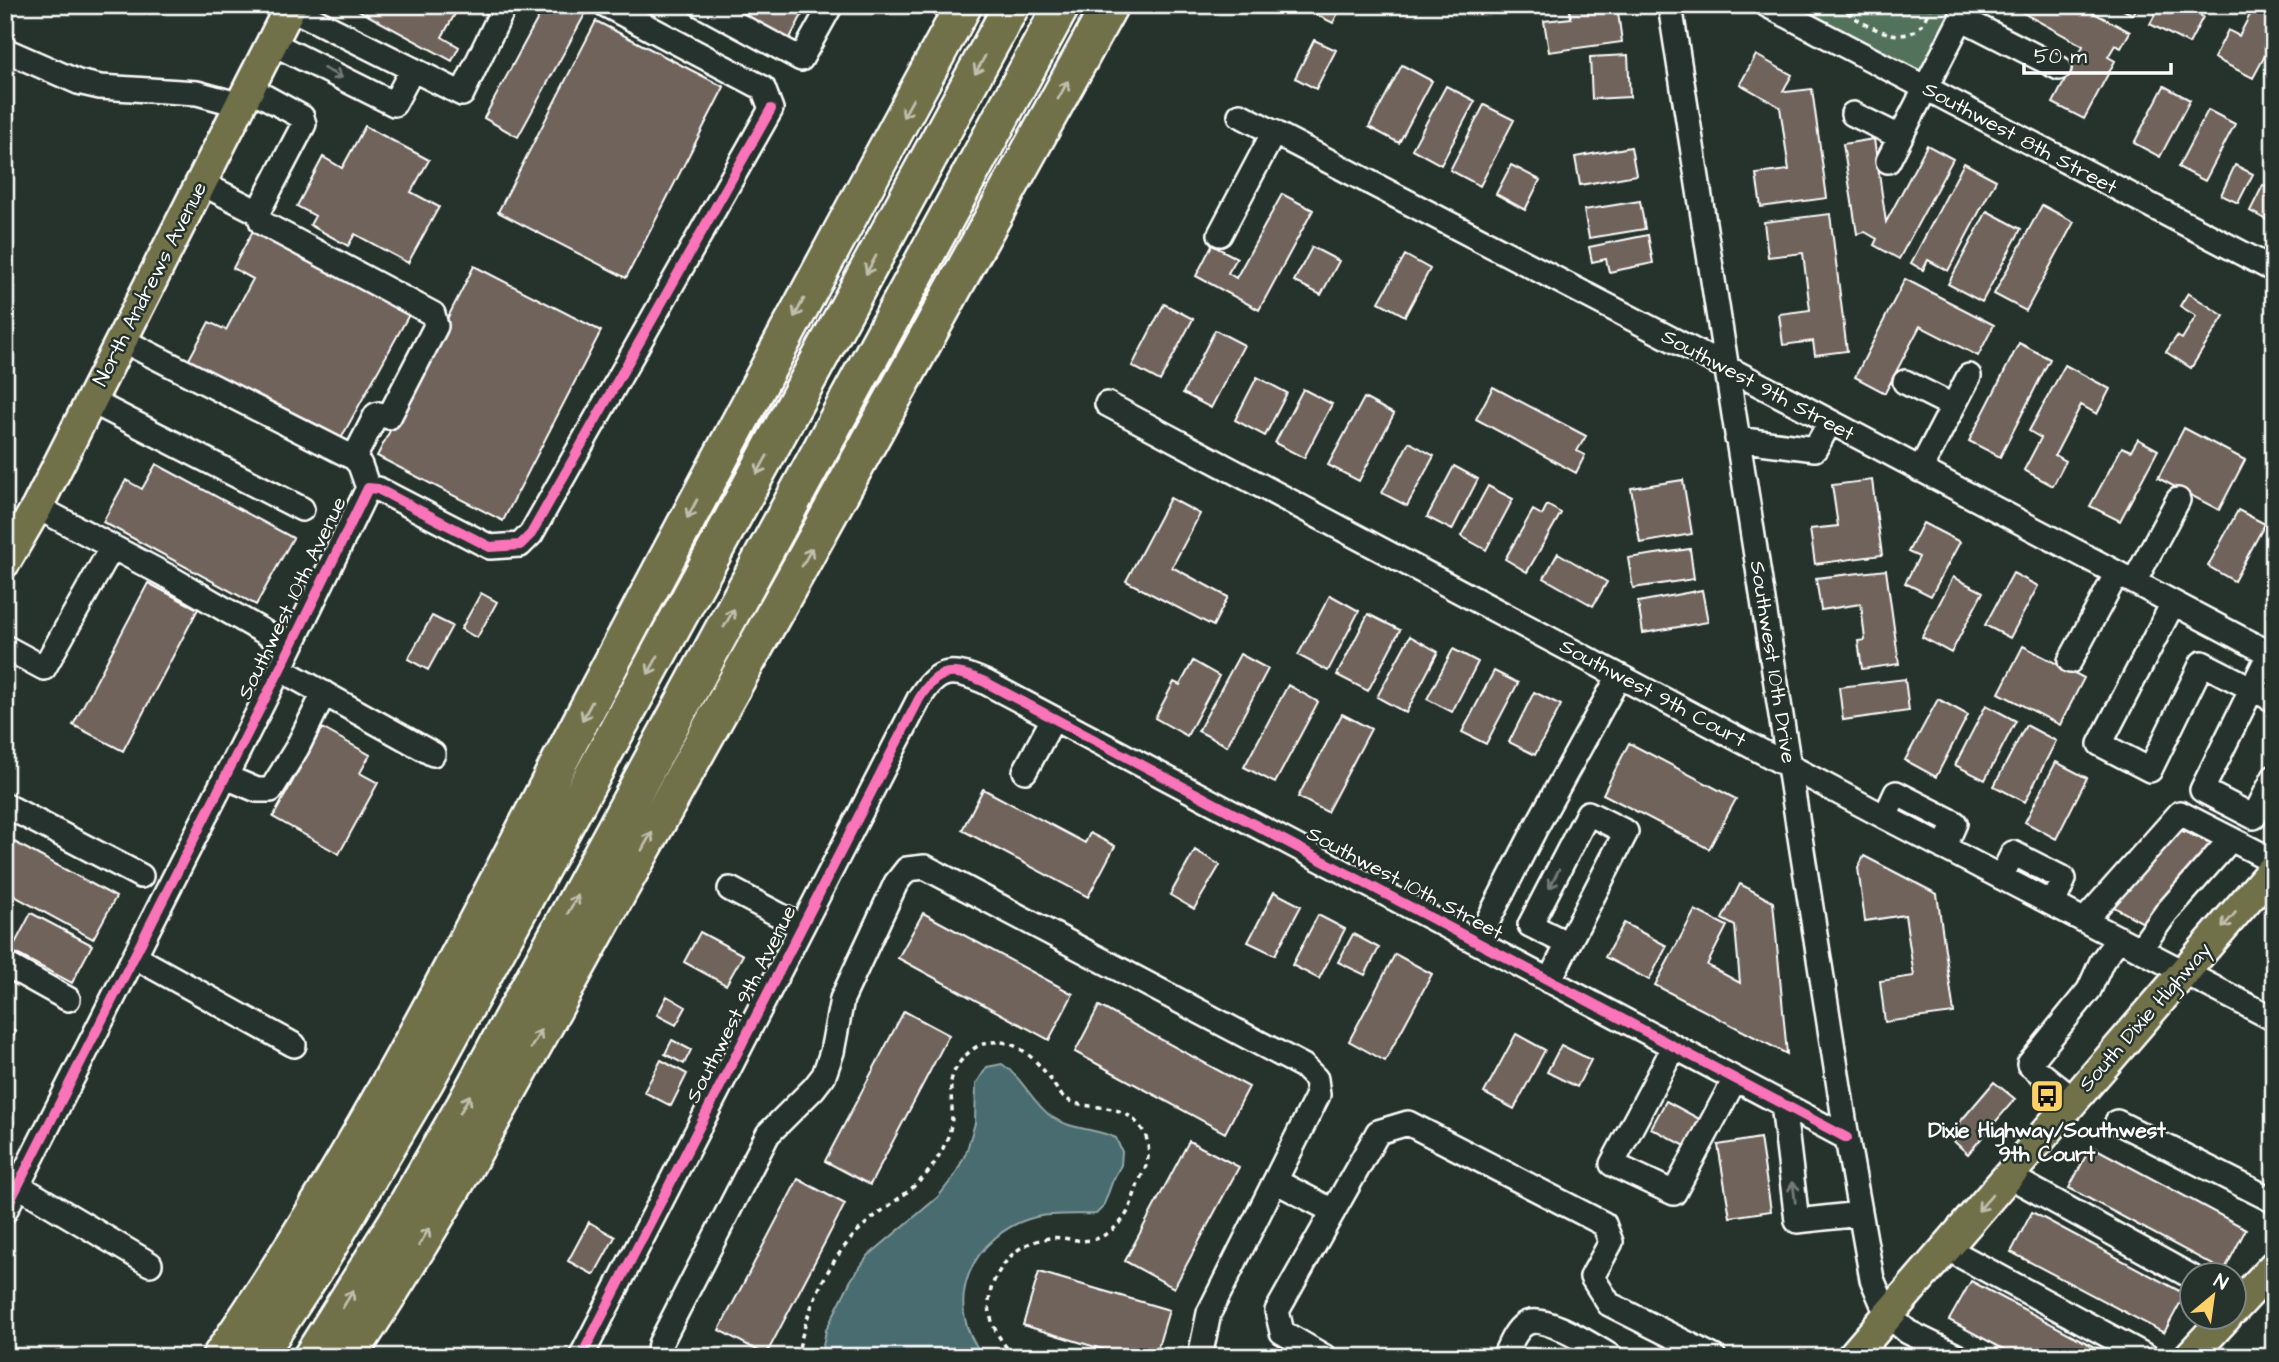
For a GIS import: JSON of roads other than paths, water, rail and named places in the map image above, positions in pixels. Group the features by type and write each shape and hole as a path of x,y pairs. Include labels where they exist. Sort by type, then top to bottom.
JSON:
{"highway":[{"path":"220,1357 310,1220 413,1041 736,427 964,5"},
{"path":"257,1357 325,1253 420,1092 1012,5"},
{"path":"312,1357 395,1224 464,1106 1062,5"},
{"path":"348,1357 394,1286 469,1159 880,425 1110,5"}],"main road":[{"name":"North Andrews Avenue","path":"5,562 37,507 290,7"},
{"name":"South Dixie Highway","path":"1852,1357 2274,868"},
{"path":"2248,1292 2274,1266"},
{"path":"2189,1357 2213,1330"}],"street":[{"path":"290,7 462,94 505,5"},
{"name":"Southwest 10th Avenue","path":"5,1211 226,777 368,488 378,489 490,547 520,545 531,534 771,109 763,88 606,5"},
{"path":"701,5 801,59 831,5"},
{"name":"Southwest 10th Drive","path":"1670,5 1847,1138 1872,1279 1889,1314"},
{"name":"Southwest 8th Street","path":"1767,5 2274,270"},
{"path":"1888,161 1964,11 2059,68"},
{"path":"272,43 394,104 412,70"},
{"path":"5,50 78,82 100,87 245,97 302,117 304,124 258,212"},
{"path":"1853,114 1900,137"},
{"name":"Southwest 9th Street","path":"1240,115 2272,655"},
{"path":"1220,234 1274,132"},
{"path":"201,183 258,212 262,223 433,314 436,326 388,417 376,415 354,458"},
{"path":"122,340 354,458 368,488"},
{"path":"1920,470 1969,376"},
{"path":"1905,382 1954,407"},
{"path":"91,401 302,509"},
{"name":"Southwest 9th Court","path":"1107,404 1885,817 2274,1019"},
{"path":"1737,439 1815,449 1830,422"},
{"path":"2070,661 2178,500"},
{"path":"37,507 290,647"},
{"path":"5,647 44,668 112,547"},
{"path":"2173,603 2100,744 2150,770 2202,663 2274,700"},
{"path":"2272,655 2252,689 2202,790 2254,817 2274,778"},
{"path":"280,669 433,754"},
{"name":"Southwest 10th Street","path":"942,674 975,678 1847,1138"},
{"name":"Southwest 9th Avenue","path":"581,1357 919,699 930,683 942,674"},
{"path":"1477,942 1619,676"},
{"path":"226,777 257,790 271,790 297,748 324,693"},
{"path":"1025,771 1053,719"},
{"path":"5,805 141,876"},
{"path":"1549,981 1626,832 1588,813 1530,925 1568,944"},
{"path":"2085,920 2180,813 2274,861"},
{"path":"1535,830 1570,847"},
{"path":"2140,949 2166,913 2231,839"},
{"path":"658,1357 660,1345 768,1134 824,1075 832,1052 842,999 896,883 907,870 925,867 1303,1066 1316,1079 1318,1095 1209,1313 1201,1356"},
{"path":"730,889 802,927"},
{"path":"2074,1100 2029,1064 2089,990 2102,961 2119,938"},
{"path":"135,957 294,1045"},
{"path":"5,964 68,999"},
{"path":"1674,1047 1612,1164 1674,1193 1735,1079"},
{"path":"1783,1104 1797,1221 1860,1214"},
{"path":"2117,1122 2274,1201"},
{"path":"1325,1357 1282,1332 1277,1311 1378,1132 1408,1123 1604,1224 1611,1242 1592,1277 1609,1304 1677,1348 1714,1357"},
{"path":"2009,1176 2178,1269"},
{"path":"1275,1181 1333,1211"},
{"path":"19,1186 150,1264"},
{"path":"1946,1248 2148,1357"},
{"path":"1889,1314 1908,1332 1959,1357"},
{"path":"1504,1357 1523,1324 1535,1320 1557,1328 1612,1357"}],"water":[{"path":"1002,1064 1052,1117 1116,1138 1122,1152 1121,1165 1103,1207 1096,1214 1043,1216 1014,1225 995,1238 980,1254 969,1273 964,1294 964,1315 971,1337 985,1357 821,1357 826,1330 851,1280 868,1256 938,1197 955,1175 966,1153 975,1123 976,1084 987,1067"}],"place":[{"name":"Dixie Highway/Southwest 9th Court","path":"2047,1096"}]}
